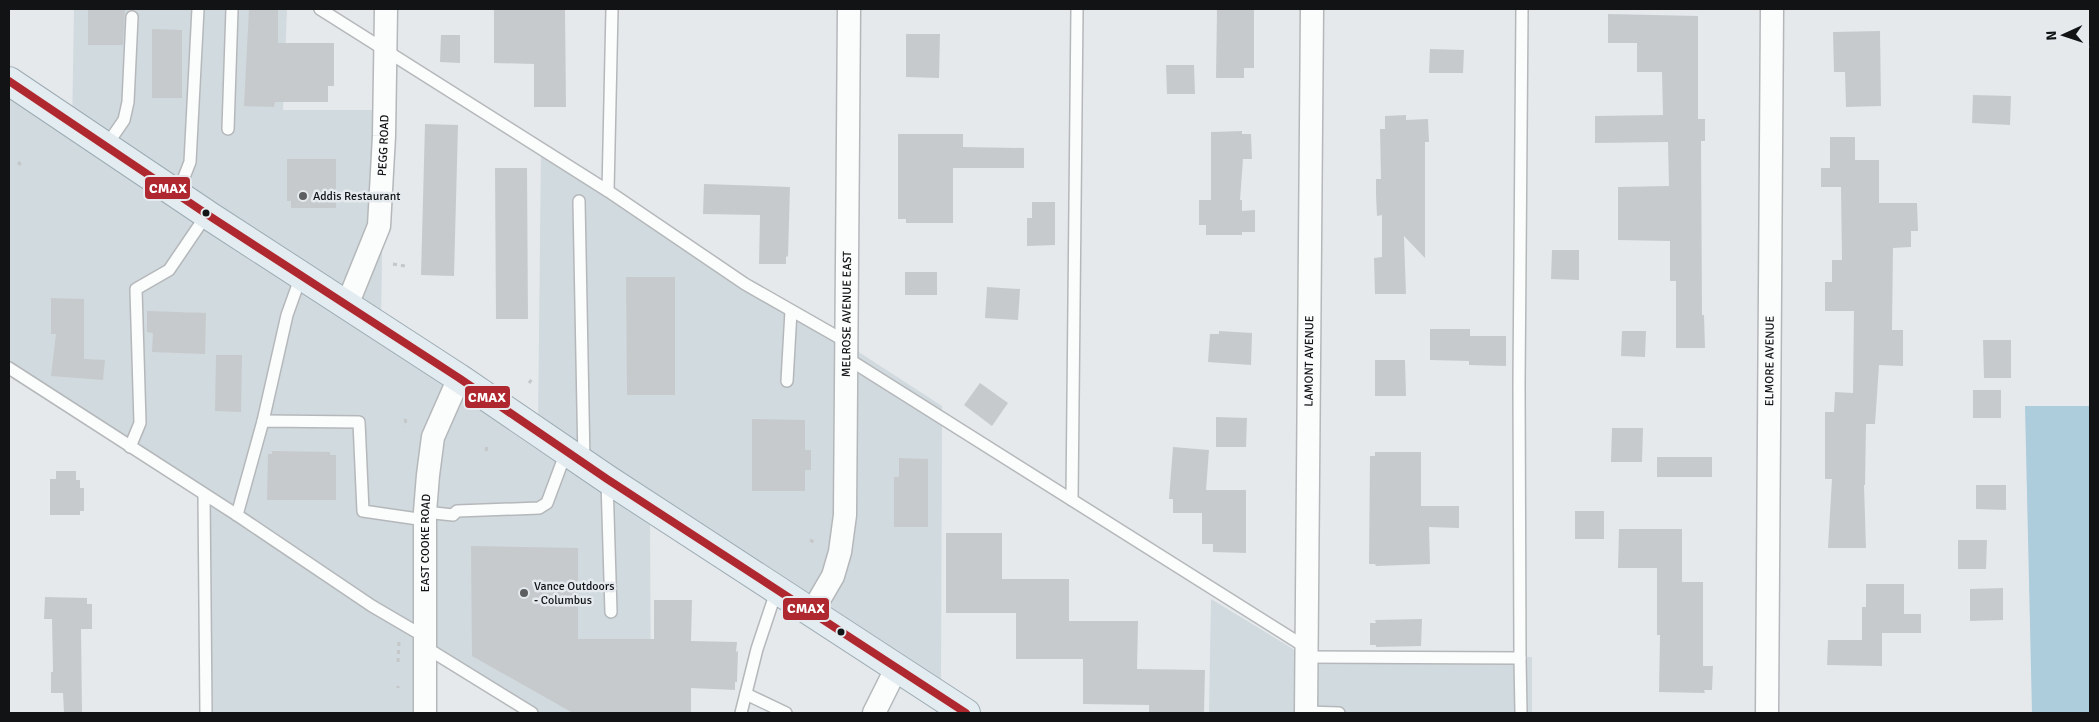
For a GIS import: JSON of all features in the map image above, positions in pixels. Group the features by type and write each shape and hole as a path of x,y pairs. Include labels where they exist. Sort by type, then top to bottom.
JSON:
{"main road":[{"path":"9,81 177,195 459,378 575,458 966,713"}],"street":[{"name":"PEGG ROAD","path":"347,305 379,226 384,136 386,9"},
{"name":"MELROSE AVENUE EAST","path":"812,612 833,576 840,552 845,515 847,465 845,349 849,9"},
{"name":"LAMONT AVENUE","path":"1306,713 1312,9"},
{"name":"ELMORE AVENUE","path":"1767,713 1772,9"},
{"name":"EAST COOKE ROAD","path":"425,713 425,516 428,475 433,437 459,378"},
{"path":"874,713 896,669"}],"lane":[{"path":"177,195 190,162 198,9"},
{"path":"228,129 232,9"},
{"path":"320,9 608,191 745,284 791,310 845,349 1072,500 1307,653 1520,658"},
{"path":"608,191 612,9"},
{"path":"1072,500 1077,9"},
{"path":"1521,713 1519,383 1522,9"},
{"path":"106,146 124,120 128,102 132,17"},
{"path":"263,421 359,422 363,511 425,516 453,515 457,511 539,508 547,503 575,458 579,201"},
{"path":"130,447 140,423 136,289 169,270 207,214"},
{"path":"237,515 263,421 287,315 300,276"},
{"path":"787,381 791,310"},
{"path":"9,368 237,515 532,713"},
{"path":"607,479 611,612"},
{"path":"204,495 206,713"},
{"path":"741,713 757,649 777,589"},
{"path":"746,694 786,713"},
{"path":"1306,713 1339,713"}],"path":[{"path":"393,264 404,266"},
{"path":"404,418 407,424"},
{"path":"486,451 487,446"}],"shaded area":[{"path":"74,9 287,9 283,110 384,110 381,326 538,426 541,146 942,406 941,698 650,511 651,713 535,713 426,649 425,713 206,713 204,495 9,363 9,85 72,128"},
{"path":"2025,406 2090,406 2090,713 2032,713"},
{"path":"1211,599 1308,658 1532,657 1532,713 1209,713"}],"building":[{"path":"88,9 125,9 123,45 88,45"},
{"path":"249,9 278,9 278,43 334,43 334,86 328,86 328,102 275,102 274,107 244,106"},
{"path":"494,9 565,9 566,107 534,107 534,64 494,63"},
{"path":"1217,9 1254,9 1254,68 1244,68 1244,78 1216,78"},
{"path":"1608,14 1698,16 1698,119 1705,119 1705,141 1701,141 1702,315 1704,315 1705,348 1676,348 1676,281 1670,281 1670,241 1618,240 1618,187 1669,186 1668,142 1595,143 1595,116 1663,115 1662,72 1637,72 1637,43 1608,43"},
{"path":"152,29 182,30 182,98 152,98"},
{"path":"1880,31 1881,106 1846,107 1845,72 1834,72 1833,32"},
{"path":"906,34 940,34 939,78 906,77"},
{"path":"441,35 460,35 460,63 440,62"},
{"path":"1430,49 1464,50 1463,73 1429,73"},
{"path":"1166,65 1194,65 1195,94 1167,94"},
{"path":"1973,95 2011,96 2010,125 1972,123"},
{"path":"1406,115 1406,120 1428,119 1429,142 1425,142 1425,258 1404,236 1406,294 1375,294 1374,258 1382,257 1382,215 1377,216 1376,195 1376,179 1381,179 1380,129 1385,129 1385,116"},
{"path":"425,124 458,125 454,276 421,275"},
{"path":"1242,131 1242,134 1251,134 1252,159 1243,159 1240,200 1242,200 1242,211 1255,210 1255,232 1242,232 1242,235 1206,235 1206,225 1199,225 1199,200 1211,200 1211,132"},
{"path":"898,134 963,134 963,147 1024,148 1024,168 953,168 953,223 906,223 906,219 898,219"},
{"path":"1830,137 1855,137 1855,160 1879,160 1879,203 1917,203 1918,231 1911,231 1911,247 1893,248 1892,330 1903,330 1903,366 1879,365 1875,424 1866,424 1864,485 1866,548 1828,548 1832,479 1825,479 1825,412 1834,412 1835,392 1853,393 1854,311 1825,311 1825,282 1832,282 1832,260 1842,260 1841,187 1821,187 1821,168 1830,168"},
{"path":"287,159 336,159 336,208 291,208 291,201 287,201"},
{"path":"495,168 527,168 528,319 496,319"},
{"path":"704,184 790,187 788,256 786,257 786,264 759,264 760,215 703,214"},
{"path":"1032,202 1055,202 1055,245 1027,246 1027,218 1032,218"},
{"path":"1552,250 1579,250 1579,280 1551,279"},
{"path":"905,272 937,272 937,295 905,295"},
{"path":"626,277 675,277 675,395 627,395"},
{"path":"987,287 1020,289 1018,320 985,318"},
{"path":"51,298 84,299 84,359 105,360 103,380 51,376 56,334 51,334"},
{"path":"147,311 206,313 205,354 152,352 153,333 147,332"},
{"path":"1430,329 1470,329 1470,336 1506,336 1506,366 1469,365 1469,361 1430,360"},
{"path":"1219,331 1252,333 1251,365 1208,362 1210,334 1219,334"},
{"path":"1622,331 1646,331 1645,357 1621,356"},
{"path":"1983,340 2011,340 2011,378 1984,378"},
{"path":"216,355 242,355 241,412 215,411"},
{"path":"1375,360 1405,360 1406,396 1375,396"},
{"path":"980,383 1008,403 992,426 964,405"},
{"path":"1973,390 2001,390 2001,418 1973,418"},
{"path":"1216,417 1247,418 1246,447 1216,447"},
{"path":"752,419 805,420 805,450 811,450 811,470 805,470 805,491 752,491"},
{"path":"1612,428 1643,428 1642,462 1611,462"},
{"path":"1173,447 1209,450 1206,490 1246,490 1246,553 1213,552 1213,544 1202,544 1202,513 1173,513 1173,499 1169,499"},
{"path":"272,451 330,452 330,455 336,455 336,500 267,500 268,454 272,454"},
{"path":"1375,452 1421,452 1421,506 1459,506 1459,528 1429,527 1430,564 1376,566 1375,564 1369,564 1370,456 1375,456"},
{"path":"1657,457 1712,457 1712,477 1657,477"},
{"path":"899,458 928,459 928,527 894,527 894,477 899,477"},
{"path":"56,471 76,471 76,480 80,480 80,488 84,488 84,511 80,511 80,515 50,515 50,479 56,479"},
{"path":"1976,485 2006,485 2006,510 1976,509"},
{"path":"1575,511 1604,511 1604,539 1575,539"},
{"path":"1619,529 1682,529 1682,582 1703,582 1703,666 1713,666 1712,690 1704,690 1705,693 1659,692 1660,635 1657,635 1657,568 1618,568"},
{"path":"946,533 1002,533 1002,579 1069,579 1069,621 1138,621 1137,669 1205,670 1204,713 1149,713 1149,705 1083,704 1083,659 1016,659 1016,613 946,613"},
{"path":"1958,540 1987,540 1986,569 1958,569"},
{"name":"Vance Outdoors - Columbus","path":"471,546 578,548 578,639 654,639 654,600 692,600 691,641 737,642 737,682 735,682 735,690 691,688 691,713 573,713 472,656"},
{"path":"1866,584 1904,584 1904,614 1921,614 1921,633 1882,633 1882,666 1827,665 1828,640 1862,640 1862,607 1866,607"},
{"path":"2003,588 2003,620 1970,621 1970,589"},
{"path":"45,597 87,598 87,604 92,604 92,629 81,629 82,713 64,713 63,693 51,693 51,672 53,672 52,619 44,619"},
{"path":"1422,619 1421,646 1376,647 1376,645 1370,645 1370,623 1376,623 1375,620"}],"transit line":[{"name":"CMAX","path":"9,81 211,217 459,378 607,479 966,713"}],"place":[{"name":"Addis Restaurant","path":"303,196"},
{"name":"Vance Outdoors - Columbus","path":"524,593"}]}
